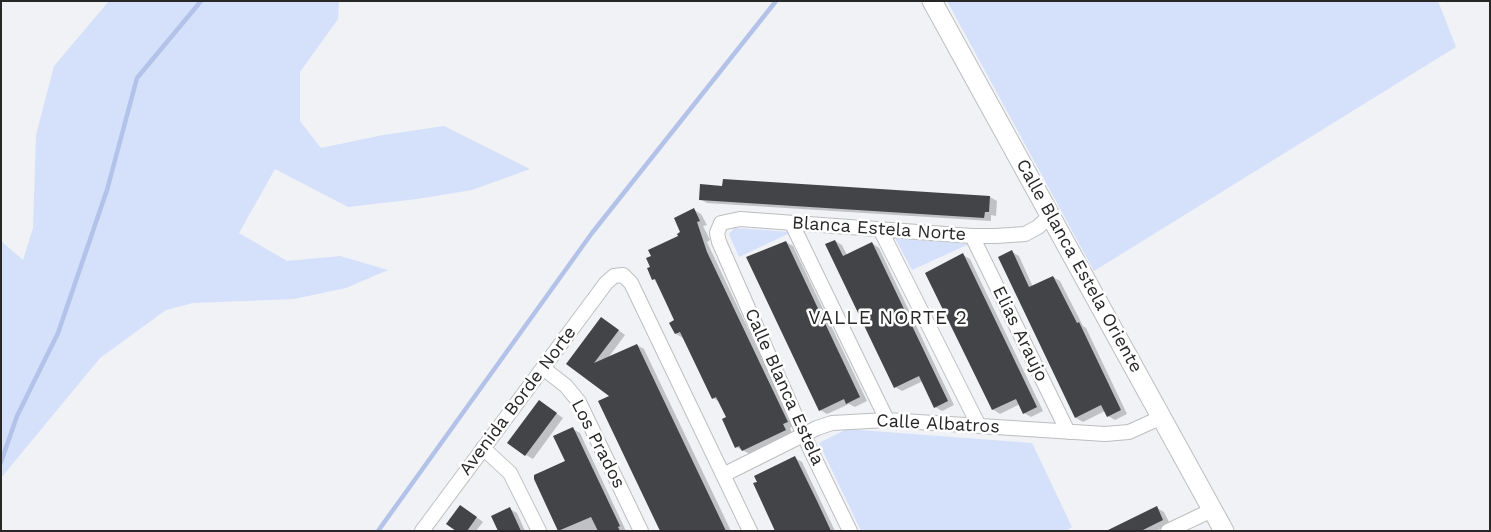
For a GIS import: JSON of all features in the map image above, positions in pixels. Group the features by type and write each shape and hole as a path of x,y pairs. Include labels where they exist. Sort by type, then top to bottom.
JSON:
{"street":[{"name":"Calle Blanca Estela Oriente","path":"932,1 1224,531"},
{"name":"Blanca Estela Norte","path":"719,242 718,228 726,220 740,219 972,236 1025,234 1038,227 1051,215"},
{"path":"792,224 887,420"},
{"path":"880,229 979,426"},
{"name":"Elias Araujo","path":"972,236 1068,432"},
{"name":"Calle Blanca Estela","path":"719,242 850,531"},
{"name":"Avenida Borde Norte","path":"425,530 606,283 617,275 627,277 631,283 723,475"},
{"name":"Los Prados","path":"543,368 566,386 579,402 641,531"},
{"name":"Calle Albatros","path":"723,475 805,434 832,423 887,420 1105,434 1129,432 1162,417"},
{"path":"484,448 510,473 539,531"},
{"path":"723,475 750,531"},
{"path":"1168,531 1212,510"}],"shaded area":[{"path":"109,1 339,1 338,19 300,72 300,121 321,148 383,135 444,126 530,169 472,190 348,207 275,169 239,233 287,261 340,256 388,270 346,288 294,299 193,303 166,310 100,358 1,478 1,241 23,260 33,228 36,135 54,66"},
{"path":"947,1 1438,1 1456,47 1094,271"},
{"path":"734,228 792,232 739,257 729,234"},
{"path":"895,238 969,244 912,270"},
{"path":"847,429 1032,443 1072,527 1065,531 861,531 819,443"}],"building":[{"path":"723,179 990,196 989,212 985,212 984,218 699,200 700,184 722,186"},
{"path":"694,208 700,221 697,222 707,252 788,422 783,424 786,430 742,451 739,446 735,448 722,419 726,417 716,397 712,399 680,332 675,334 669,323 674,320 655,279 652,280 647,268 650,267 646,258 651,256 648,250 678,236 677,234 680,232 674,218"},
{"path":"835,240 843,256 872,242 948,401 934,408 919,376 894,388 825,244"},
{"path":"786,241 860,397 846,404 844,399 819,411 746,257"},
{"path":"1012,250 1029,287 1053,276 1077,323 1079,322 1121,410 1107,417 1101,405 1075,418 998,257"},
{"path":"963,253 1037,407 1023,414 1016,399 992,410 925,273"},
{"path":"601,317 619,330 594,363 637,344 726,531 660,531 598,401 609,396 566,364"},
{"path":"539,400 557,413 525,456 507,443"},
{"path":"573,427 620,526 618,527 620,531 598,531 591,517 558,531 534,479 534,475 565,461 553,436"},
{"path":"795,456 831,531 775,531 753,483 757,482 754,476"},
{"path":"460,505 477,517 467,531 456,531 446,524"},
{"path":"1157,506 1163,520 1141,531 1106,531"},
{"path":"510,507 521,531 498,531 491,516"}],"waterway":[{"path":"1,462 17,416 58,333 107,190 137,78 201,1"},
{"path":"378,531 592,233 776,1"}],"district":[{"name":"VALLE NORTE 2","path":"888,318"}]}
